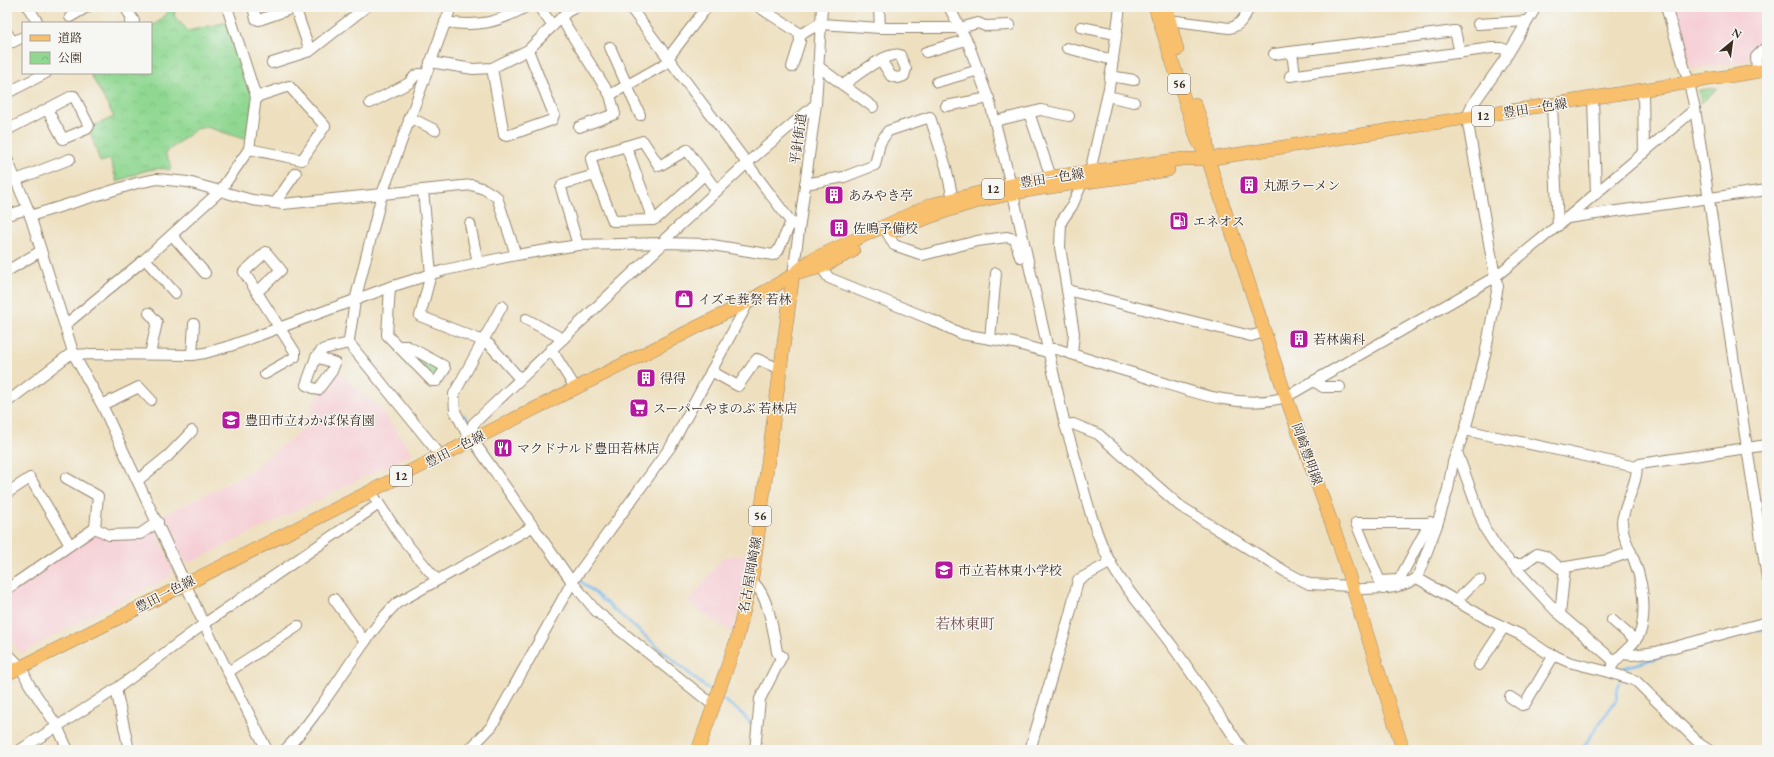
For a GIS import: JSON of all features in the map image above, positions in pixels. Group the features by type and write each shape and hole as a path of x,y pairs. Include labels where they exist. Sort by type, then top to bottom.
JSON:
{"main road":[{"name":"56","path":"1155,7 1197,138 1208,159"},
{"name":"56","path":"1166,7 1175,45 1206,134 1208,159"},
{"name":"豊田一色線","path":"7,674 371,492 471,440 576,389 748,301 793,274 811,260 930,205 953,199 1086,178 1183,159 1208,159 1762,71"},
{"name":"岡崎豊明線","path":"1208,159 1286,397 1353,588 1403,750"},
{"name":"豊田一色線","path":"793,274 821,267 888,234 927,217 982,201 1012,189 1051,177 1086,178"},
{"name":"名古屋岡崎線","path":"698,750 737,640 751,581 793,274"}],"street":[{"path":"28,7 37,22"},
{"path":"70,17 87,7"},
{"path":"125,7 134,21 132,22"},
{"path":"65,325 145,259 220,191 249,149 256,97 227,7"},
{"path":"253,7 256,19 259,20 296,7 310,51"},
{"path":"272,63 310,51 366,7"},
{"path":"441,456 349,343 355,301 382,194 424,75 451,7"},
{"path":"445,22 470,26 504,19 526,7"},
{"path":"539,7 553,26"},
{"path":"430,62 473,69 492,68 528,50 561,18 576,7"},
{"path":"7,402 69,356 150,354 192,355 216,351 390,287 431,274 478,263 578,245 664,243 706,244 773,255 778,251 795,225 630,7"},
{"path":"610,95 669,59 707,7 709,7"},
{"path":"759,7 802,34 822,23 880,28 960,28 978,23 984,26 1010,25"},
{"name":"平針街道","path":"793,274 795,225 805,184 816,104 822,7"},
{"path":"879,7 880,28"},
{"path":"949,7 966,40 989,98 1012,189 1047,351 1065,425 1077,460 1096,529 1111,562 1148,617 1172,646 1243,750"},
{"path":"1072,354 1074,333 1060,247 1061,222 1072,206 1086,178 1107,96 1120,7"},
{"path":"1169,20 1229,28 1236,27 1242,21 1250,7 1254,7"},
{"path":"1381,585 1402,587 1417,578 1433,523 1465,430 1485,355 1498,286 1495,277 1467,118 1471,107 1509,51 1536,7"},
{"path":"1666,7 1690,83 1695,110 1767,578"},
{"path":"561,18 610,95 615,114 579,127"},
{"path":"1478,24 1527,21"},
{"path":"1080,27 1116,34"},
{"path":"1274,54 1455,31 1460,53"},
{"path":"7,33 13,42 22,38"},
{"path":"792,67 800,41 799,33"},
{"path":"926,52 966,40"},
{"path":"610,46 640,115"},
{"path":"1762,71 1756,57 1767,46"},
{"path":"1067,48 1113,60"},
{"path":"1292,52 1292,75 1501,48 1509,51"},
{"path":"492,68 504,135 507,136 552,120 554,115 528,50"},
{"path":"843,85 881,60"},
{"path":"819,67 873,107"},
{"path":"937,82 979,70"},
{"path":"7,93 44,74"},
{"path":"370,103 409,83 415,76 424,75"},
{"path":"1110,76 1134,80"},
{"path":"249,149 302,160 325,126 289,86 256,97"},
{"path":"1643,91 1644,153"},
{"path":"7,130 47,109 74,96 89,126 87,129 63,139 47,109"},
{"path":"1107,96 1134,102"},
{"path":"946,106 989,98"},
{"path":"1593,99 1596,194"},
{"path":"471,440 473,424 664,243 665,239 716,191 816,104"},
{"path":"1552,105 1558,226"},
{"path":"995,121 1041,110 1069,116"},
{"path":"821,267 829,278 930,318 962,334 1047,351 1057,349 1178,388 1237,401 1260,402 1286,397 1495,277 1558,226 1695,110"},
{"path":"1030,113 1051,177"},
{"path":"409,117 435,130"},
{"path":"805,184 844,177 875,165 880,143 888,132 930,117 946,166 953,199"},
{"path":"704,175 653,220 614,221 595,175 591,161 592,156 643,141 659,166 687,150 716,191"},
{"path":"626,146 653,220"},
{"path":"7,159 13,179 29,212 74,355 102,405 158,522 204,624 267,750"},
{"path":"13,179 70,159"},
{"path":"275,203 296,173"},
{"path":"578,245 561,188 563,184 595,175"},
{"path":"7,215 29,212 157,179 188,182 252,200 292,204 472,185 494,194 497,198 516,256"},
{"path":"423,190 431,274 420,316 490,345 520,379"},
{"path":"1567,218 1767,190"},
{"path":"470,224 478,263"},
{"path":"888,234 894,245 923,254 976,241 1007,237 1015,239 1034,313 1043,332"},
{"path":"172,235 205,273"},
{"path":"7,270 41,251"},
{"path":"145,259 175,293"},
{"path":"990,339 996,273"},
{"path":"390,287 387,335 398,346"},
{"path":"1067,290 1251,336 1265,332"},
{"path":"257,292 295,352 295,357 265,374"},
{"path":"469,750 492,726 572,582 671,446 748,301"},
{"path":"502,306 454,394 454,411 471,440 572,582 604,618 713,705"},
{"path":"149,313 157,322 150,354"},
{"path":"526,318 562,339"},
{"path":"192,355 194,324"},
{"path":"316,357 324,349 349,343"},
{"path":"551,349 576,389"},
{"path":"711,371 738,386 757,359 780,369"},
{"path":"1314,381 1323,387 1340,386"},
{"path":"102,405 139,387 151,400"},
{"path":"1065,425 1073,424 1098,434 1180,506 1286,572 1309,584 1353,588 1381,585 1399,580 1433,523"},
{"path":"1465,430 1636,467 1640,464 1767,445"},
{"path":"138,480 168,456 192,431"},
{"path":"1457,452 1485,529 1498,549 1560,614 1614,661"},
{"path":"1609,672 1614,661 1623,654 1635,640 1642,627 1644,594 1631,552 1623,534 1622,522 1627,500 1636,481 1638,471 1636,467"},
{"path":"7,493 30,478 70,545"},
{"path":"7,590 94,528 98,496 66,478"},
{"path":"371,492 401,536 436,580"},
{"path":"20,750 116,689 204,624 379,504"},
{"path":"94,528 109,535 140,534 158,522"},
{"path":"1381,585 1356,523 1433,523"},
{"path":"285,750 299,735 388,611 397,603 436,580 532,527"},
{"path":"1512,564 1523,564 1537,554 1545,556 1560,568 1565,568 1608,560 1631,552"},
{"path":"1030,750 1070,614 1078,580 1111,562"},
{"path":"1560,614 1565,568"},
{"path":"1417,578 1554,655 1569,662 1609,672 1636,681 1701,745 1709,750"},
{"path":"1456,601 1474,583 1480,580"},
{"path":"751,581 756,584 770,616 777,652 782,656 760,699 756,750"},
{"path":"334,599 365,642"},
{"path":"1612,620 1635,640"},
{"path":"1623,654 1632,655 1656,652 1767,622"},
{"path":"228,672 298,626"},
{"path":"1479,665 1504,627"},
{"path":"7,653 22,667 29,684 57,726 68,750"},
{"path":"1510,697 1522,705 1525,704 1554,655"},
{"path":"116,689 129,750"}],"shaded area":[{"path":"1674,7 1767,7 1767,41 1746,61 1692,69"},
{"path":"337,371 379,408 413,453 192,562 183,562 161,516 245,475 305,428 314,402"},
{"path":"154,527 173,569 170,577 90,616 21,654 7,633 7,613 9,611 7,608 7,592 95,531 108,538"},
{"path":"749,554 742,596 733,633 688,603 723,557"}],"green space":[{"path":"172,7 176,7 174,16 188,31 228,22 254,93 247,140 207,127 196,129 165,153 171,165 170,170 150,170 117,182 110,159 100,162 89,128 114,117 91,74 152,74 152,26 161,20"},
{"path":"1718,88 1701,103 1699,90"},
{"path":"409,351 441,367 437,377 432,377"}],"waterway":[{"path":"464,415 470,425"},
{"path":"577,578 714,693"},
{"path":"1756,630 1767,629"},
{"path":"1623,668 1710,642"},
{"path":"1581,750 1616,700 1619,682"},
{"path":"721,698 740,712 754,726"}],"place":[{"name":"丸源ラーメン","path":"1249,185"},
{"name":"あみやき亭","path":"834,195"},
{"name":"エネオス","path":"1179,221"},
{"name":"佐鳴予備校","path":"839,228"},
{"name":"イズモ葬祭 若林","path":"684,299"},
{"name":"若林歯科","path":"1299,339"},
{"name":"得得","path":"646,378"},
{"name":"スーパーやまのぶ 若林店","path":"639,408"},
{"name":"豊田市立わかば保育園","path":"231,420"},
{"name":"マクドナルド豊田若林店","path":"503,448"},
{"name":"市立若林東小学校","path":"944,570"}],"district":[{"name":"若林東町","path":"965,623"}]}
